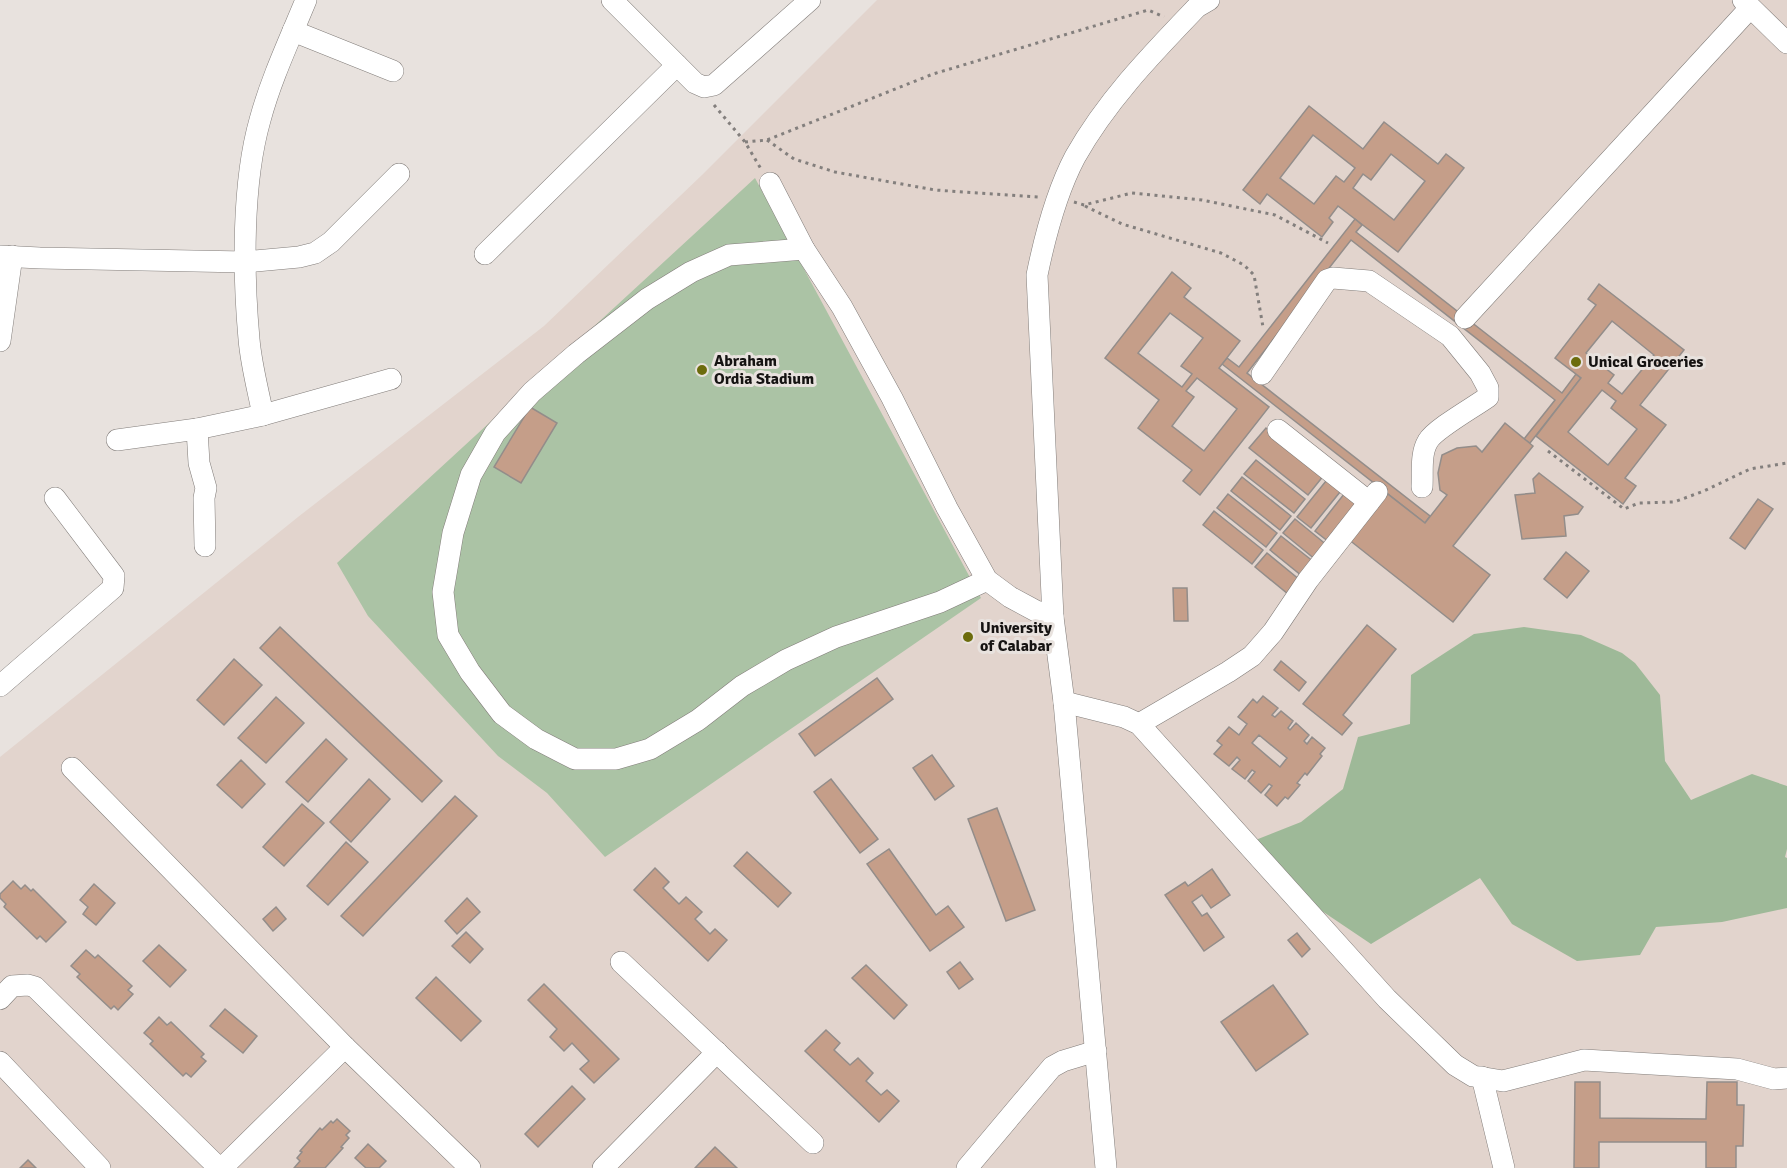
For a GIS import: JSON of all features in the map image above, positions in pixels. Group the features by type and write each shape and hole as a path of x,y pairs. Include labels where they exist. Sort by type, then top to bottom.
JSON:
{"street":[{"path":"263,415 249,341 245,262 249,185 255,144 265,104 306,0"},
{"path":"612,0 695,83 704,87 714,85 810,0"},
{"path":"1106,1168 1064,702 1053,617 1037,275 1058,198 1075,158 1134,72 1197,7 1209,0"},
{"path":"1458,326 1746,4 1787,43"},
{"path":"293,31 393,71"},
{"path":"484,254 677,65"},
{"path":"0,341 6,256 245,262 299,257 315,253 331,242 399,174"},
{"path":"770,183 804,249 842,307 892,398 947,508 987,580 1036,612 1053,617"},
{"path":"804,249 729,255 691,272 647,300 576,354 532,392 495,434 471,475 453,533 443,591 448,635 470,672 502,714 536,740 575,759 616,759 650,749 698,720 742,686 786,660 836,637 940,602 987,580"},
{"path":"1262,374 1327,280 1333,278 1369,281 1458,326 1488,388 1488,397 1439,430 1428,441 1423,456 1422,488"},
{"path":"117,440 197,429 263,415 391,379"},
{"path":"197,429 199,464 206,488 204,498 205,546"},
{"path":"1139,724 1252,656 1273,633 1308,580 1373,497 1278,430"},
{"path":"0,686 113,588 114,576 55,498"},
{"path":"1064,702 1124,717 1139,724 1387,999 1455,1065 1473,1076 1503,1081 1584,1060 1737,1070 1774,1079 1787,1077"},
{"path":"72,768 345,1047 470,1168"},
{"path":"621,963 813,1143"},
{"path":"0,999 12,986 35,987 220,1168 345,1047"},
{"path":"967,1168 1052,1067 1063,1061 1096,1051"},
{"path":"603,1168 717,1052"},
{"path":"0,1062 100,1168"},
{"path":"1482,1077 1504,1168"}],"path":[{"path":"745,142 767,140 933,74 1148,10 1178,27"},
{"path":"695,83 745,142 770,183"},
{"path":"1084,205 1122,224 1221,253 1244,265 1254,275 1263,327"},
{"path":"1548,451 1624,509 1639,503 1674,502 1704,491 1750,468 1787,463"}],"shaded area":[{"name":"University of Calabar","path":"877,0 1787,0 1787,1168 0,1168 0,757 298,517 544,326 702,175"}],"green space":[{"name":"Abraham Ordia Stadium","path":"755,178 981,598 605,857 547,793 498,756 368,616 337,563"},
{"path":"1524,627 1581,635 1622,653 1635,663 1660,695 1665,761 1691,800 1752,774 1787,786 1785,857 1787,858 1787,908 1722,922 1656,927 1640,955 1577,961 1512,924 1480,878 1371,944 1322,911 1253,841 1301,822 1343,789 1358,737 1410,724 1411,675 1474,634"}],"building":[{"path":"1309,106 1363,149 1384,122 1438,164 1446,154 1464,168 1398,252 1338,206 1329,218 1333,222 1322,237 1267,194 1260,204 1243,190","holes":["1313,135 1355,168 1344,182 1336,176 1314,204 1280,178","1391,154 1425,181 1394,220 1353,188 1363,174 1371,180"]},
{"path":"1355,219 1362,225 1356,232 1562,393 1576,374 1581,378 1530,443 1524,439 1555,400 1351,240 1247,373 1430,516 1425,523 1222,364 1227,358 1239,367"},
{"path":"1172,272 1191,288 1184,297 1240,341 1219,368 1269,407 1200,495 1183,481 1192,470 1138,428 1159,400 1105,358","holes":["1170,313 1203,338 1181,366 1192,374 1182,387 1138,353","1197,378 1237,409 1204,451 1172,426 1194,397 1186,391"]},
{"path":"1599,284 1684,350 1640,405 1666,425 1625,478 1636,486 1623,504 1536,436 1581,378 1555,358 1596,305 1588,299","holes":["1612,321 1654,355 1622,394 1608,383 1614,375 1586,353","1602,390 1616,401 1611,408 1637,429 1608,465 1568,432"]},
{"path":"530,407 557,423 521,483 494,467"},
{"path":"1505,423 1533,446 1453,546 1490,575 1453,622 1348,539 1385,492 1425,523 1447,495 1440,490 1438,473 1442,455 1457,448 1476,446 1482,452"},
{"path":"1266,428 1324,475 1308,495 1249,448"},
{"path":"1256,460 1305,499 1294,513 1244,474"},
{"path":"1539,473 1583,507 1578,514 1564,516 1566,536 1522,539 1515,495 1535,493 1533,479"},
{"path":"1330,476 1344,487 1311,528 1297,517"},
{"path":"1242,477 1291,516 1280,530 1231,491"},
{"path":"1348,489 1362,501 1329,542 1315,531"},
{"path":"1228,494 1277,533 1266,547 1217,508"},
{"path":"1758,499 1773,509 1745,549 1730,538"},
{"path":"1214,511 1263,550 1252,564 1203,525"},
{"path":"1295,519 1328,546 1316,560 1283,533"},
{"path":"1281,536 1314,562 1302,576 1270,550"},
{"path":"1566,552 1589,571 1567,598 1544,579"},
{"path":"1267,553 1300,580 1288,594 1255,567"},
{"path":"1173,588 1187,588 1188,621 1174,621"},
{"path":"1367,625 1396,649 1343,715 1352,723 1342,735 1303,704"},
{"path":"280,627 442,781 422,802 260,648"},
{"path":"234,659 262,685 224,725 197,700"},
{"path":"1281,661 1306,682 1299,691 1274,670"},
{"path":"877,678 893,699 815,756 799,734"},
{"path":"1263,696 1278,708 1272,715 1275,717 1281,711 1293,721 1288,728 1290,730 1296,723 1309,735 1304,741 1307,744 1312,737 1325,748 1320,754 1322,756 1307,775 1305,773 1297,783 1300,785 1288,799 1285,797 1277,806 1265,795 1272,786 1269,784 1261,793 1248,781 1255,772 1252,770 1245,779 1232,769 1240,760 1237,757 1229,766 1214,754 1222,745 1217,741 1229,727 1239,735 1247,724 1238,717 1253,699 1257,703","holes":["1259,735 1287,758 1280,767 1252,743"]},
{"path":"276,697 304,723 266,763 238,738"},
{"path":"326,739 347,759 308,802 286,782"},
{"path":"932,755 954,786 935,800 913,768"},
{"path":"241,760 265,784 242,808 217,785"},
{"path":"369,779 390,799 351,842 330,822"},
{"path":"831,779 878,839 860,853 814,792"},
{"path":"455,796 477,816 363,936 341,916"},
{"path":"302,804 324,823 284,866 263,847"},
{"path":"997,808 1035,910 1006,921 968,819"},
{"path":"346,842 368,862 328,905 307,886"},
{"path":"889,849 936,915 948,906 964,927 930,951 867,864"},
{"path":"747,852 791,893 778,907 734,866"},
{"path":"655,868 669,882 663,888 679,904 686,897 702,912 695,919 710,934 715,929 727,940 708,961 634,890"},
{"path":"1212,869 1230,895 1211,908 1202,895 1192,902 1202,916 1207,913 1224,937 1204,951 1165,895 1185,882 1188,886"},
{"path":"13,881 21,889 25,885 31,891 33,889 66,922 46,942 40,936 37,939 4,907 6,904 0,898 0,894"},
{"path":"94,884 115,903 96,925 83,914 88,907 80,900"},
{"path":"467,898 480,912 457,934 445,921"},
{"path":"276,907 286,919 273,931 263,919"},
{"path":"466,932 483,949 470,963 452,946"},
{"path":"1297,933 1310,949 1302,957 1288,940"},
{"path":"159,945 186,970 170,987 143,961"},
{"path":"86,950 95,958 98,955 132,986 128,990 133,994 118,1010 114,1006 111,1009 77,977 80,974 71,966"},
{"path":"960,962 973,979 959,989 947,972"},
{"path":"866,965 907,1005 894,1019 852,978"},
{"path":"436,977 481,1021 461,1041 416,998"},
{"path":"544,984 619,1059 594,1083 580,1069 589,1061 572,1043 564,1051 550,1037 557,1029 528,1000"},
{"path":"1273,985 1308,1034 1256,1071 1221,1022"},
{"path":"225,1009 257,1036 243,1053 210,1026"},
{"path":"159,1017 167,1025 171,1022 204,1054 201,1057 206,1061 191,1077 186,1073 183,1076 150,1044 153,1041 144,1033"},
{"path":"826,1030 840,1043 834,1050 850,1065 858,1058 873,1073 866,1081 881,1095 887,1090 899,1101 879,1122 805,1051"},
{"path":"1575,1082 1600,1082 1600,1118 1706,1119 1707,1082 1737,1082 1737,1105 1744,1105 1743,1146 1736,1146 1736,1168 1706,1168 1706,1142 1599,1142 1599,1168 1574,1168"},
{"path":"572,1086 585,1099 538,1147 525,1134"},
{"path":"337,1119 350,1131 346,1135 349,1138 341,1147 343,1148 325,1168 294,1168 300,1161 297,1158 302,1152 300,1151 320,1128 322,1130 331,1121 333,1123"},
{"path":"368,1144 386,1161 379,1168 366,1168 355,1158"},
{"path":"715,1147 737,1168 695,1168"},
{"path":"28,1160 36,1168 20,1168"}],"place":[{"name":"Unical Groceries","path":"1576,362"},
{"name":"Abraham Ordia Stadium","path":"702,370"},
{"name":"University of Calabar","path":"968,637"}]}
